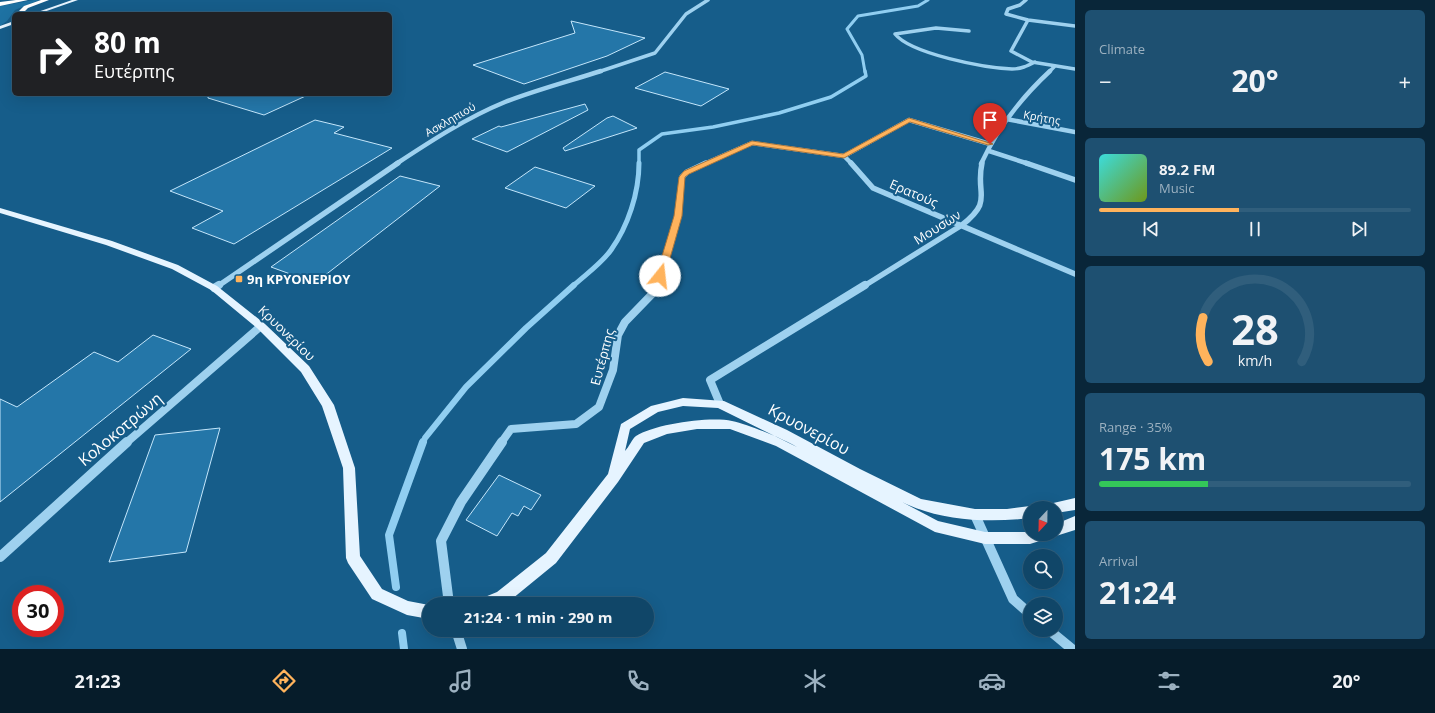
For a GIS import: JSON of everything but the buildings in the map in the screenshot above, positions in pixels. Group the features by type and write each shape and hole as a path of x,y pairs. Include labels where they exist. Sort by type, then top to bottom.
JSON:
{"highway":[{"path":"0,4 25,0"},
{"path":"21,12 26,7 46,0"}],"main road":[{"path":"40,12 76,0"},
{"path":"0,28 12,22"},
{"name":"Κρυονερίου","path":"0,210 109,243 175,267 214,288 261,326 305,369 328,405 349,468 353,558 376,594 407,608 422,611"},
{"name":"Κρυονερίου","path":"613,478 625,427 655,409 683,402 720,404 783,433 856,473 919,504 975,515 1007,515 1023,513"},
{"name":"Κρυονερίου","path":"503,597 551,558 613,478 640,440 672,429 697,425 732,425 780,443 935,526 985,538 1023,538"},
{"path":"1063,506 1075,504"},
{"path":"1063,528 1070,526 1075,522"}],"street":[{"name":"Ασκληπιού","path":"214,288 434,139 475,116 506,102 655,52 686,14 708,0"},
{"path":"1026,0 1008,9 1006,14 1028,20 1075,26"},
{"path":"1028,20 1011,51 1015,55 1035,62 1075,69"},
{"path":"969,31 936,28 895,34 897,39 908,46 942,56 1012,69 1022,68 1035,62"},
{"name":"Μουσών","path":"720,404 710,380 962,226 975,215 981,204 981,165 989,151 990,144 1006,120 1029,91 1055,66"},
{"path":"844,156 909,120 990,144"},
{"name":"Κρήτης","path":"1006,120 1075,132"},
{"name":"Ευτέρπης","path":"448,597 441,541 461,502 510,429 576,424 599,407 613,370 618,335 625,322 656,290 678,216 682,177 687,172 752,143 844,156"},
{"path":"989,151 1075,180"},
{"name":"Ερατούς","path":"844,156 873,188 1075,274"},
{"name":"Κολοκοτρώνη","path":"0,557 49,509 195,386 261,326"},
{"path":"975,515 1013,600 1023,608"},
{"path":"458,637 462,649"},
{"path":"1058,637 1072,649"}],"shaded area":[{"path":"39,0 12,12 7,21 0,26 0,6"}],"waterway":[{"path":"865,72 862,55 847,29 858,16 918,6 928,0"},
{"path":"639,163 639,150 662,134 713,127 779,113 831,97 866,76 865,71"},
{"path":"573,286 607,255 623,230 635,197 639,163"},
{"path":"423,443 425,438 466,387 526,328 574,285"},
{"path":"396,587 389,535 423,442"},
{"path":"402,633 404,649"}],"place":[{"name":"9η ΚΡΥΟΝΕΡΙΟΥ","path":"239,279"}],"route":[{"path":"660,276 678,216 682,177 687,172 752,143 844,156 909,120 990,144"}]}
